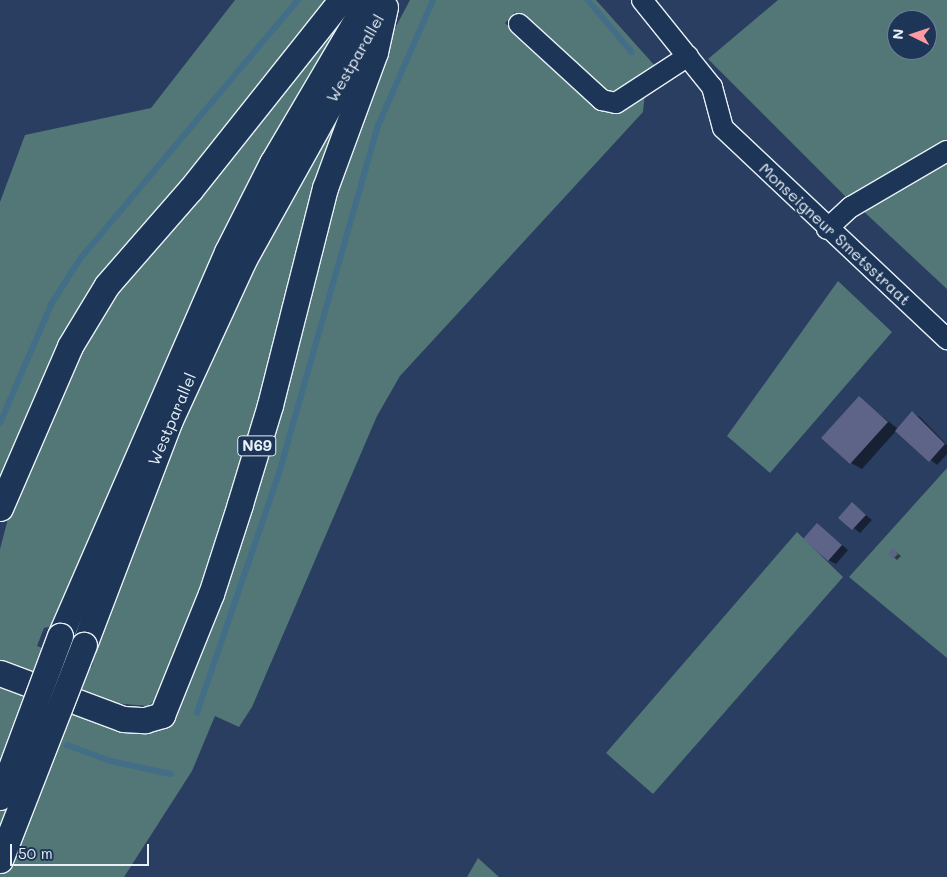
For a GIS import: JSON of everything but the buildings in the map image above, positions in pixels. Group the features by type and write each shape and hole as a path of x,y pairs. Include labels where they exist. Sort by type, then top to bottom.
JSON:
{"main road":[{"path":"0,508 70,346 107,285 190,190 341,0"},
{"name":"Westparallel","path":"0,797 60,636 226,252 281,146 381,2"},
{"name":"Westparallel","path":"0,860 170,420 243,261 381,2"},
{"name":"N69","path":"0,673 124,719 145,720 162,715 211,594 240,504 270,405 325,188 375,52 381,2"}],"street":[{"path":"519,24 602,100 616,103 688,56 642,0"},
{"name":"Monseigneur Smetsstraat","path":"688,56 712,87 723,128 827,229 947,339"},
{"path":"827,229 851,207 947,151"}],"green space":[{"path":"235,0 332,0 62,339 0,483 0,202 25,135 151,108"},
{"path":"348,0 360,0 54,626 44,628 37,646 92,667 95,647 204,358 353,72 235,500 157,699 148,706 112,703 0,662 0,549 9,515 71,363 111,296"},
{"path":"410,0 596,0 656,67 637,83 610,94 515,12 505,23 598,106 645,92 643,112 400,376 377,416 252,707 239,727 215,716 192,771 124,877 0,877 0,685 125,733 145,734 156,730 320,229 386,45"},
{"path":"778,0 947,0 947,146 850,201 708,59"},
{"path":"947,159 947,289 861,209"},
{"path":"838,281 892,332 770,473 727,436"},
{"path":"947,468 947,658 849,577"},
{"path":"797,532 843,577 653,794 606,753"},
{"path":"478,858 499,877 467,877"}],"waterway":[{"path":"0,423 52,303 80,259 298,0"},
{"path":"197,713 277,480 378,126 433,0"},
{"path":"588,0 632,52"},
{"path":"67,745 111,761 171,774"}]}
